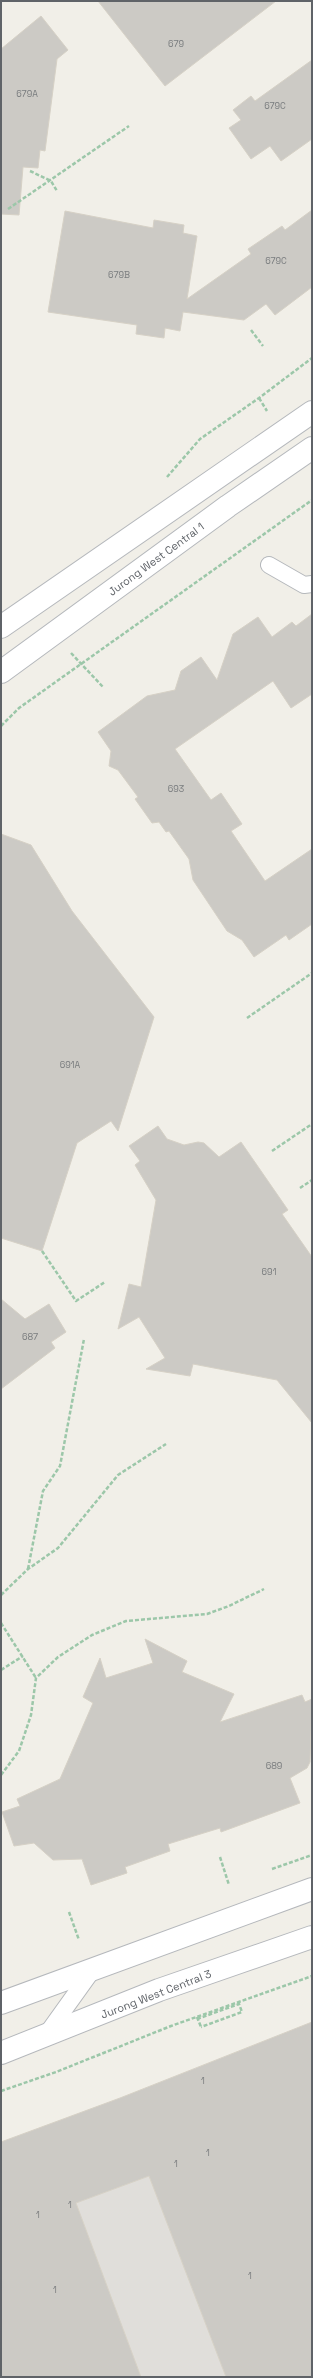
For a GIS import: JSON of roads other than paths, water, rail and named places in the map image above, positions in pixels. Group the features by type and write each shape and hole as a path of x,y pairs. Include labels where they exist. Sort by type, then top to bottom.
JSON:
{"street":[{"path":"1,628 312,412"},
{"name":"Jurong West Central 1","path":"1,672 312,448"},
{"path":"1,2003 312,1889"},
{"name":"Jurong West Central 3","path":"1,2053 44,2038 159,1990 312,1937"}],"lane":[{"path":"269,565 304,585 312,584"},
{"path":"44,2038 94,1968"}]}
